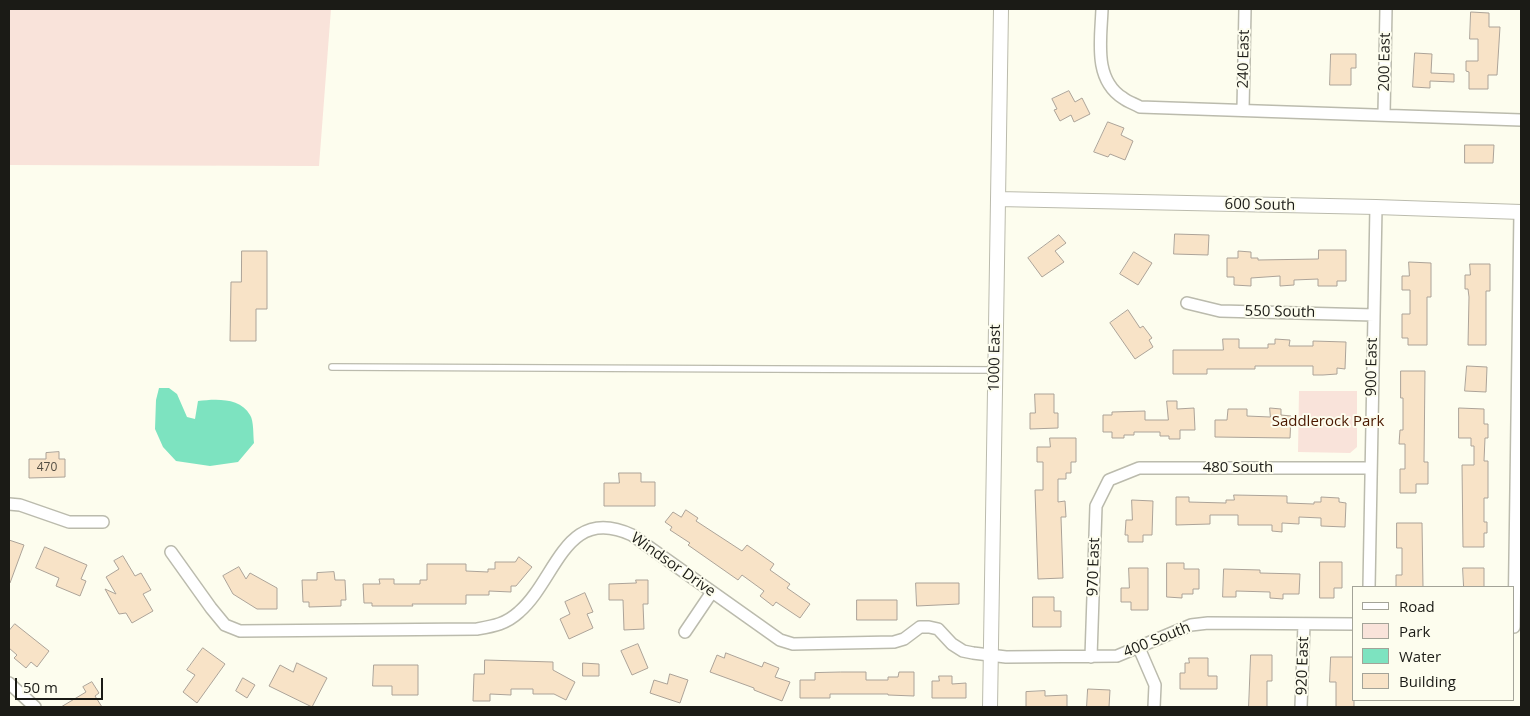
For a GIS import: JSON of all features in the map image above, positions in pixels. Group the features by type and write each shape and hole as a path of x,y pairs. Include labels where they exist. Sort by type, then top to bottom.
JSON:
{"street":[{"name":"1000 East","path":"990,707 1000,9"},
{"path":"1102,9 1100,60 1103,74 1110,86 1122,98 1140,107 1243,109 1521,120"},
{"name":"240 East","path":"1243,109 1245,9"},
{"name":"200 East","path":"1384,114 1386,9"},
{"name":"600 South","path":"998,200 1376,207 1521,212"},
{"name":"900 East","path":"1368,586 1376,207"},
{"path":"1515,586 1521,212"},
{"name":"550 South","path":"1187,303 1220,311 1374,315"},
{"name":"480 South","path":"1109,480 1139,468 1370,468"},
{"name":"970 East","path":"1091,657 1096,506 1109,480"},
{"path":"9,504 20,505 69,522 103,522"},
{"name":"Windsor Drive","path":"171,552 225,625 240,631 477,629 501,625 520,612 570,542 586,530 602,526 617,528 632,535 780,640 794,644 894,642 904,639 920,627 929,627 938,630 952,644 963,650 991,655"},
{"path":"685,632 712,592"},
{"name":"400 South","path":"991,655 1006,657 1117,656 1191,625 1208,623 1352,624"},
{"name":"920 East","path":"1301,707 1304,624"},
{"path":"1139,648 1155,685 1154,707"},
{"path":"9,683 34,707"}],"lane":[{"path":"332,367 994,370"}],"green space":[{"path":"9,9 331,9 319,166 9,165"},
{"name":"Saddlerock Park","path":"1299,391 1357,391 1357,447 1350,453 1298,452"}],"water":[{"path":"159,388 169,388 177,394 187,417 195,419 198,401 227,400 240,405 250,415 253,424 254,443 238,462 210,466 176,461 163,447 155,429 156,400"}],"building":[{"path":"1471,12 1489,13 1489,27 1500,27 1497,75 1488,75 1488,89 1469,89 1469,72 1466,71 1466,61 1478,61 1478,39 1470,39"},
{"path":"1415,53 1432,54 1431,73 1454,74 1454,82 1430,81 1430,88 1413,87"},
{"path":"1331,54 1356,54 1356,68 1351,68 1351,85 1330,85"},
{"path":"1069,91 1075,102 1082,98 1090,114 1074,122 1071,115 1060,121 1054,110 1057,109 1052,99"},
{"path":"1108,122 1124,128 1121,135 1133,141 1125,160 1110,154 1108,157 1094,152"},
{"path":"1465,145 1494,145 1493,163 1465,163"},
{"path":"1175,234 1209,235 1208,255 1174,254"},
{"path":"1059,235 1066,243 1055,251 1064,262 1042,277 1028,258"},
{"path":"1319,250 1346,250 1346,281 1337,281 1337,286 1318,286 1318,279 1294,280 1294,285 1280,286 1280,276 1251,278 1251,286 1234,285 1234,277 1227,277 1227,258 1238,258 1238,251 1251,252 1251,258 1258,258 1258,260 1318,259"},
{"path":"242,251 267,251 267,309 256,309 256,341 230,341 231,282 241,282"},
{"path":"1134,252 1152,263 1138,285 1120,274"},
{"path":"1409,262 1431,263 1431,297 1427,297 1427,345 1408,345 1408,338 1402,338 1402,314 1410,314 1410,290 1402,290 1402,276 1409,276"},
{"path":"1470,264 1490,264 1490,291 1486,291 1486,345 1468,345 1469,297 1468,289 1465,289 1465,275 1470,275"},
{"path":"1128,310 1140,328 1143,326 1152,338 1149,340 1153,347 1135,359 1110,323"},
{"path":"1223,339 1239,339 1239,348 1268,348 1268,344 1275,344 1275,339 1290,340 1289,346 1313,346 1313,341 1346,342 1345,369 1337,368 1337,374 1313,375 1313,366 1255,366 1255,369 1207,369 1207,374 1173,374 1173,350 1223,350"},
{"path":"1467,366 1487,367 1486,392 1465,391"},
{"path":"1401,371 1425,371 1424,462 1428,462 1428,484 1416,484 1416,493 1400,493 1400,469 1405,469 1405,444 1399,444 1400,430 1403,430"},
{"path":"1035,394 1054,394 1054,413 1058,413 1058,428 1030,429 1030,413 1035,413"},
{"path":"1167,401 1177,401 1177,409 1194,408 1195,430 1180,430 1180,439 1169,439 1169,436 1160,436 1160,432 1134,432 1134,435 1124,435 1124,438 1112,438 1112,432 1103,432 1103,415 1112,415 1112,412 1145,411 1145,420 1168,420"},
{"path":"1270,408 1281,409 1281,415 1291,416 1290,438 1215,437 1215,420 1227,420 1228,409 1247,409 1247,416 1270,417"},
{"path":"1459,408 1484,409 1484,424 1488,424 1488,438 1485,438 1484,461 1488,461 1488,498 1484,498 1484,522 1487,522 1487,533 1484,533 1484,547 1463,547 1462,465 1474,465 1474,446 1471,446 1471,438 1459,438"},
{"path":"1050,438 1076,438 1076,462 1071,462 1071,473 1066,473 1066,479 1058,479 1058,502 1065,501 1066,517 1061,517 1063,578 1038,579 1035,490 1043,490 1043,462 1037,462 1037,447 1050,447"},
{"path":"59,452 59,459 65,459 65,477 29,478 29,459 46,459 46,453"},
{"path":"619,473 641,473 641,482 655,482 655,506 604,506 604,483 619,483"},
{"path":"1234,495 1287,496 1287,503 1314,504 1314,502 1321,502 1321,497 1339,498 1339,502 1346,503 1345,527 1321,526 1321,518 1299,517 1299,524 1282,523 1282,532 1272,531 1272,525 1238,525 1238,515 1210,515 1210,524 1176,525 1176,497 1189,497 1189,502 1226,503 1226,500 1234,500"},
{"path":"1132,500 1153,501 1152,535 1143,535 1143,542 1128,542 1128,535 1125,535 1126,520 1132,520"},
{"path":"686,510 698,518 696,521 742,551 747,545 774,564 770,570 790,584 787,588 810,604 800,618 776,602 773,606 760,596 764,591 742,575 738,580 670,530 672,527 665,522 673,512 681,517"},
{"path":"1397,523 1422,523 1423,586 1396,586 1396,575 1402,575 1402,548 1397,548"},
{"path":"9,540 24,545 10,583 9,583"},
{"path":"45,547 87,565 81,579 86,581 80,596 56,586 59,578 36,568"},
{"path":"123,556 135,576 141,573 151,590 143,594 153,611 132,623 126,613 119,614 105,589 116,594 106,577 119,569 114,561"},
{"path":"519,557 532,567 516,586 511,586 511,592 489,591 489,595 466,595 466,604 372,606 372,603 364,603 363,584 380,584 379,579 394,579 394,584 420,584 420,580 427,580 427,564 466,564 466,571 488,572 488,569 495,569 495,562 515,562"},
{"path":"1320,562 1342,562 1342,588 1334,588 1334,598 1320,598"},
{"path":"1167,563 1184,563 1184,569 1199,569 1199,589 1193,589 1193,594 1182,594 1182,598 1167,597"},
{"path":"239,567 246,579 250,573 277,588 277,609 257,609 233,594 223,576"},
{"path":"1129,568 1148,568 1148,610 1131,610 1131,602 1121,602 1121,588 1129,588"},
{"path":"1463,568 1484,568 1484,586 1464,586"},
{"path":"1224,569 1260,570 1260,573 1300,574 1299,594 1283,594 1283,599 1270,598 1270,592 1236,591 1236,597 1223,597"},
{"path":"334,572 335,580 345,580 346,600 341,600 341,606 309,607 309,602 303,602 302,580 317,580 317,573"},
{"path":"636,580 648,580 648,604 643,604 644,629 624,630 623,600 609,600 609,584 636,583"},
{"path":"916,583 959,583 959,604 917,606"},
{"path":"585,593 593,612 587,614 593,628 569,639 560,619 570,614 565,602"},
{"path":"1033,597 1054,597 1054,611 1061,611 1061,627 1033,627"},
{"path":"857,600 897,600 897,620 857,620"},
{"path":"15,624 49,651 37,667 31,662 26,668 14,658 17,655 9,648 9,631"},
{"path":"638,644 648,668 632,675 621,651"},
{"path":"203,648 225,664 197,703 183,692 195,675 187,670"},
{"path":"726,653 762,667 764,662 779,668 775,677 790,682 782,701 754,690 754,688 710,672 717,655 724,658"},
{"path":"1251,655 1272,655 1272,681 1267,681 1267,707 1249,707"},
{"path":"1331,657 1352,657 1352,701 1354,701 1354,707 1336,707 1336,682 1330,682"},
{"path":"1189,658 1208,658 1208,676 1217,676 1217,689 1180,689 1180,673 1185,673 1185,663 1189,663"},
{"path":"485,660 553,662 553,670 575,682 566,700 554,694 533,694 533,689 511,689 511,695 490,694 490,701 473,701 474,674 484,674"},
{"path":"297,663 327,678 312,707 269,686 280,665 293,672"},
{"path":"583,663 599,664 599,676 583,676"},
{"path":"374,665 418,665 418,695 392,695 392,686 373,686"},
{"path":"866,672 866,680 888,680 888,677 898,677 899,672 914,672 914,696 830,694 830,698 800,698 800,680 815,680 815,673"},
{"path":"670,674 688,680 680,703 650,693 654,680 667,684"},
{"path":"939,676 952,676 952,684 966,683 966,698 932,698 932,681 939,681"},
{"path":"243,678 255,685 247,698 236,691"},
{"path":"92,682 99,693 95,696 102,707 61,707 86,692 83,687"},
{"path":"1088,689 1110,690 1109,707 1087,707"},
{"path":"1045,691 1045,696 1067,695 1067,707 1026,707 1026,692"}]}
